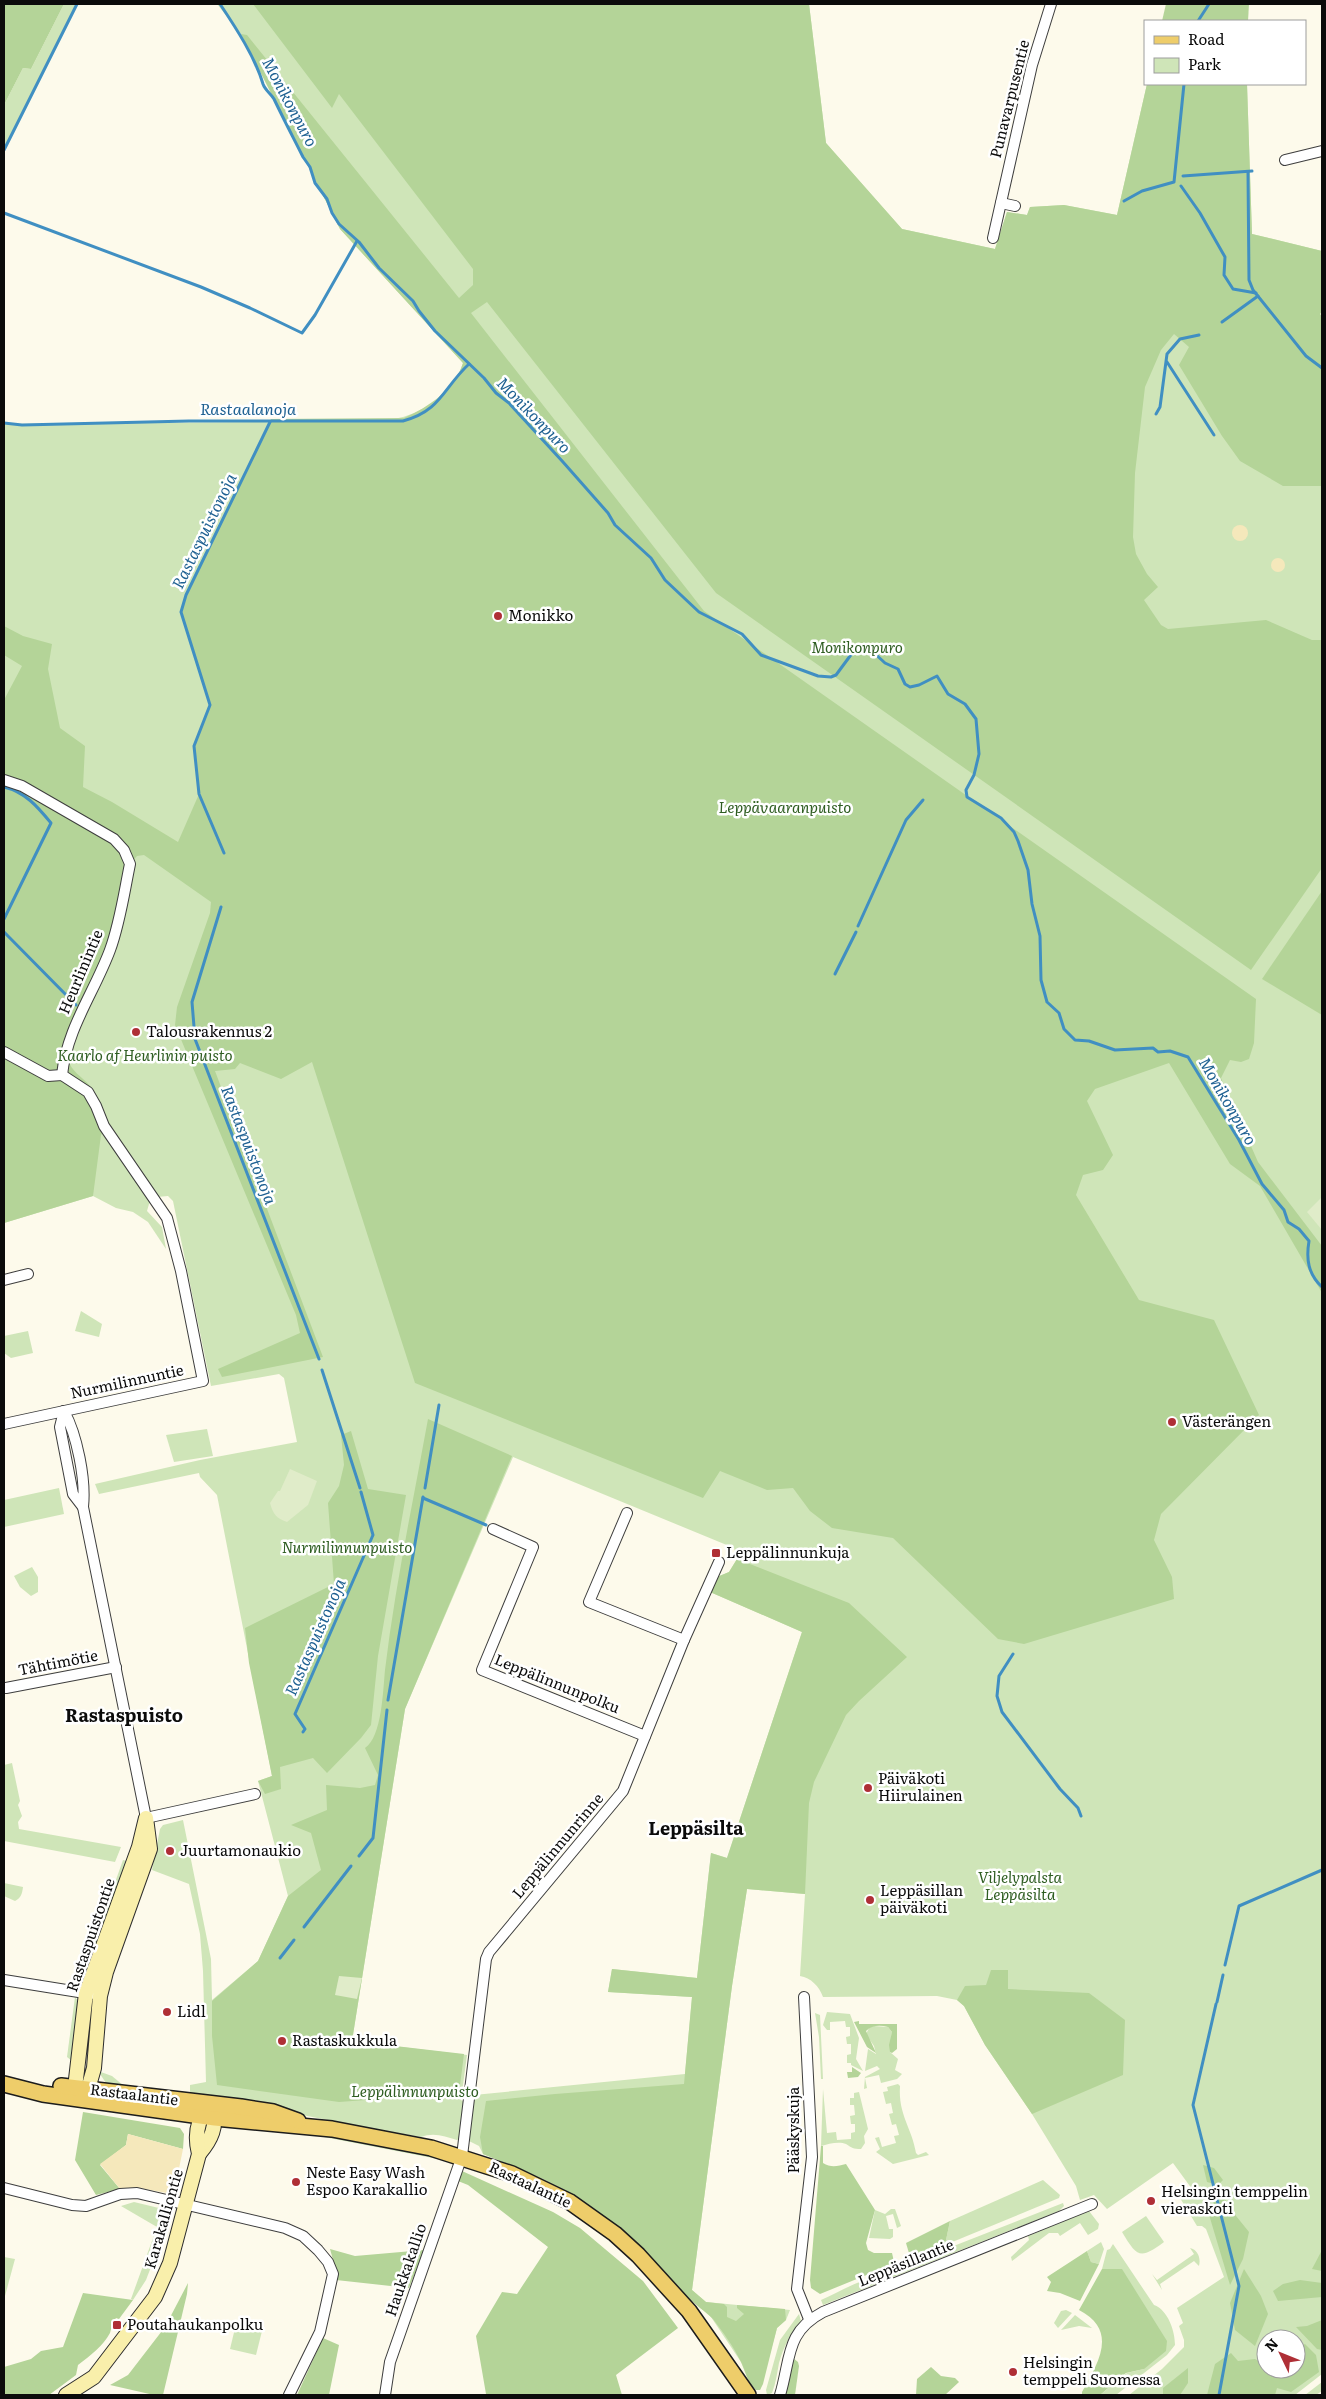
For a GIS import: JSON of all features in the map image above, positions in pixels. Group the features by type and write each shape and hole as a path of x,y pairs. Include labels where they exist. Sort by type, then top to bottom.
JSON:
{"main road":[{"name":"Rastaalantie","path":"7,2085 45,2084 81,2092 209,2113 273,2112 314,2126 431,2148 462,2156 512,2174 550,2192 595,2219 638,2255 659,2275 689,2311 748,2395"},
{"name":"Rastaalantie","path":"718,2351 735,2395"}],"street":[{"name":"Punavarpusentie","path":"993,238 1032,65 1051,4"},
{"path":"1285,160 1322,151"},
{"path":"1001,203 1015,206"},
{"name":"Heurlinintie","path":"4,780 22,786 114,839 128,856 130,864 112,945 77,1018 64,1059 62,1075"},
{"path":"4,1052 48,1076 62,1075"},
{"name":"Nurmilinnuntie","path":"4,1424 203,1381 172,1228 163,1211 104,1126 88,1092 62,1075"},
{"path":"4,1280 28,1274"},
{"name":"Rastaspuistontie","path":"64,1410 60,1427 73,1494 83,1507 146,1818 150,1849 106,1972 100,1996 94,2068 81,2092"},
{"path":"627,1513 589,1602 684,1640"},
{"name":"Leppälinnunpolku","path":"493,1529 533,1547 482,1670 644,1736"},
{"name":"Leppälinnunrinne","path":"462,2156 486,1959 489,1952 620,1796 684,1640 719,1562"},
{"name":"Tähtimötie","path":"6,1688 116,1667"},
{"path":"146,1818 254,1794"},
{"name":"Rastaspuistontie","path":"81,2092 86,1993 139,1847 146,1818"},
{"path":"4,1980 100,1996"},
{"name":"Pääskyskuja","path":"804,1997 812,2157 797,2289 809,2319"},
{"name":"Karakalliontie","path":"66,2395 89,2382 143,2316 162,2284 199,2154 196,2142 209,2113"},
{"name":"Haukkakallio","path":"385,2395 390,2362 462,2156"},
{"path":"4,2188 79,2206 95,2204 120,2194 137,2193 296,2232 318,2250 332,2268 331,2285 320,2332 289,2395"},
{"name":"Leppäsillantie","path":"780,2395 791,2344 809,2319 1092,2204"},
{"name":"Karakalliontie","path":"60,2395 88,2370 103,2363"}],"green space":[{"path":"4,4 64,4 31,69 23,68 4,105"},
{"path":"64,4 77,4 4,150 4,105 23,68 31,69"},
{"name":"Leppävaaranpuisto","path":"217,4 809,4 826,143 902,229 995,249 1007,212 1027,215 1030,207 1064,205 1117,215 1147,85 1247,85 1252,234 1322,251 1322,311 1320,314 1322,317 1322,2374 1295,2395 1129,2395 1162,2369 1184,2347 1184,2340 1179,2326 1183,2323 1177,2308 1224,2277 1206,2229 1202,2226 1197,2226 1180,2198 1192,2189 1173,2163 1107,2209 1094,2195 1080,2200 1076,2186 1032,2114 985,2045 964,2006 957,2000 937,1996 823,1997 814,1983 800,1976 805,1894 747,1889 732,1986 692,2290 706,2302 790,2310 786,2320 777,2328 760,2390 756,2390 748,2380 741,2362 711,2317 688,2297 652,2258 619,2227 577,2197 526,2171 483,2154 479,2146 469,2141 474,2095 685,2074 692,1997 608,1992 612,1969 697,1978 711,1853 727,1858 802,1632 710,1592 717,1577 729,1572 737,1559 734,1548 513,1457 405,1709 352,2041 467,2055 461,2100 464,2102 459,2139 434,2135 421,2137 190,2096 190,2085 206,2082 200,1934 189,1884 152,1870 160,1829 163,1825 183,1820 211,1959 212,2000 258,1961 288,1896 258,1781 272,1776 217,1495 200,1477 199,1473 99,1494 95,1484 200,1460 297,1442 284,1378 279,1374 211,1386 173,1201 168,1196 157,1197 149,1204 147,1211 162,1227 166,1249 148,1222 133,1212 116,1208 93,1196 4,1223 4,424 270,422 271,419 393,419 415,413 436,400 459,374 463,363 340,229 241,34"},
{"name":"Leppävaaranpuisto","path":"253,4 809,4 826,143 902,229 995,249 1007,212 1027,215 1030,207 1064,205 1117,215 1147,85 1247,85 1252,234 1322,251 1322,311 1320,314 1322,317 1322,486 1283,486 1240,461 1222,436 1179,365 1189,347 1174,334 1161,350 1145,387 1135,473 1133,537 1136,554 1147,574 1158,587 1144,600 1161,625 1168,629 1266,620 1312,640 1322,640 1322,868 1251,970 716,593 487,302 471,313 704,611 1256,999 1254,1043 1249,1059 1241,1062 1230,1060 1221,1078 1258,1162 1322,1246 1322,1293 1260,1186 1230,1164 1169,1063 1095,1089 1087,1101 1113,1155 1103,1170 1083,1175 1076,1195 1139,1300 1214,1320 1259,1415 1161,1514 1154,1540 1172,1577 1174,1599 1024,1644 998,1639 893,1538 832,1528 810,1511 793,1488 767,1490 720,1471 703,1498 415,1383 312,1062 281,1079 240,1063 235,1069 215,1071 323,1357 222,1377 218,1369 300,1333 296,1315 175,1025 177,1007 210,913 211,902 144,855 137,856 132,862 92,996 68,1059 74,1071 96,1095 107,1127 101,1135 93,1196 4,1223 4,700 22,666 4,655 4,626 23,636 52,644 48,669 60,728 85,746 83,787 112,802 178,842 199,794 194,746 210,705 181,612 186,595 271,419 404,418 432,403 440,396 454,381 463,363 340,229 241,34 247,35 459,298 473,285 473,269 339,94 332,108"},
{"path":"1166,4 1249,4 1248,20 1162,20"},
{"path":"1322,891 1322,1015 1262,979"},
{"path":"1322,1197 1322,1230 1307,1212"},
{"path":"81,1311 102,1324 99,1337 75,1331"},
{"path":"28,1331 33,1353 11,1358 4,1353 4,1336"},
{"name":"Leppälinnunpuisto","path":"428,1419 512,1456 405,1709 352,2041 464,2054 459,2093 339,2102 217,2085 212,2036 212,2001 258,1961 288,1896 321,1870 311,1833 291,1825 327,1810 326,1785 360,1788 375,1785 378,1775 365,1748 375,1734 381,1712 394,1607"},
{"path":"207,1429 213,1456 174,1462 166,1435"},
{"name":"Nurmilinnunpuisto","path":"351,1431 368,1489 406,1495 378,1656 371,1725 327,1773 313,1758 280,1767 281,1789 265,1794 258,1781 272,1776 249,1663 245,1628 334,1584 328,1503 339,1486 344,1465 341,1435"},
{"path":"290,1469 317,1481 308,1505 287,1522 276,1515 270,1503 278,1491 280,1491"},
{"path":"59,1488 64,1514 4,1527 4,1500"},
{"path":"737,1559 849,1603 907,1657 846,1715 814,1782 809,1803 805,1894 747,1889 732,1986 692,2290 706,2302 724,2304 727,2307 727,2317 736,2321 744,2314 737,2308 737,2305 785,2309 786,2320 777,2328 760,2390 756,2390 751,2383 734,2350 713,2319 690,2299 635,2243 577,2197 531,2174 483,2154 480,2137 486,2101 684,2084 692,1997 608,1992 612,1969 697,1978 711,1853 727,1858 802,1632 710,1592 717,1577 729,1572"},
{"path":"32,1567 38,1577 38,1592 31,1596 20,1587 14,1576"},
{"path":"12,1763 20,1801 18,1805 22,1816 18,1822 19,1829 121,1847 115,1862 4,1841 4,1765"},
{"path":"123,1860 127,1861 91,1967 86,1964"},
{"path":"4,1883 23,1887 19,1899 15,1901 4,1896"},
{"path":"991,1970 1008,1970 1008,1989 1089,1993 1125,2020 1123,2075 1032,2114 985,2045 964,2006 957,2000 965,1986 986,1985"},
{"path":"339,1976 362,1978 357,1999 335,1995"},
{"path":"75,1997 78,2001 72,2061 67,2057"},
{"path":"827,2012 850,2014 859,2038 856,2059 863,2071 851,2065 851,2063 847,2063 847,2055 851,2054 851,2044 847,2044 846,2037 850,2036 850,2027 846,2027 845,2021 830,2022 830,2030 827,2030 823,2025"},
{"path":"815,2013 820,2015 823,2079 821,2079 819,2037"},
{"path":"859,2021 859,2024 897,2024 897,2049 892,2053 890,2052 889,2045 892,2032 888,2027 882,2026 873,2027 866,2031 876,2053 867,2047 854,2022"},
{"path":"874,2026 888,2027 892,2032 890,2052 898,2059 895,2070 902,2074 897,2079 881,2083 879,2075 865,2078 867,2088 864,2089 865,2077 880,2069 877,2066 865,2071 868,2049 876,2054 874,2046 866,2034 869,2028"},
{"path":"852,2067 861,2073 858,2077 848,2078 847,2072 852,2072"},
{"path":"98,2071 112,2076 124,2086 106,2083"},
{"path":"898,2084 900,2086 903,2113 916,2153 918,2155 926,2152 929,2155 893,2164 876,2152 880,2149 875,2138 879,2137 882,2147 896,2143 894,2136 899,2135 896,2124 892,2125 889,2114 893,2113 891,2103 886,2104 883,2092 888,2091 887,2087"},
{"path":"823,2089 827,2133 836,2132 837,2140 851,2139 851,2133 855,2132 855,2124 851,2124 850,2116 855,2115 854,2105 850,2105 850,2098 854,2098 854,2093 859,2092 868,2129 864,2136 865,2143 861,2149 840,2143 821,2146"},
{"path":"83,2112 180,2128 184,2134 183,2149 128,2134 126,2145 100,2165 120,2189 96,2195 75,2160"},
{"path":"324,2135 442,2157 448,2161 324,2137"},
{"path":"821,2146 823,2146 823,2163 832,2166 846,2164 875,2210 866,2243 868,2250 874,2253 892,2253 895,2266 874,2272 820,2294 811,2288 810,2280"},
{"path":"1203,2165 1214,2168 1223,2180 1218,2185 1207,2182"},
{"path":"462,2171 553,2212 580,2228 643,2281 678,2328 616,2375 622,2395 484,2395 486,2394 476,2336 502,2292 517,2294 548,2247 468,2185 458,2181"},
{"path":"1043,2180 1060,2195 1059,2198 945,2245 950,2221"},
{"path":"1221,2189 1228,2206 1249,2232 1243,2259 1230,2285 1207,2208 1208,2196"},
{"path":"134,2202 163,2209 169,2220 146,2280 133,2300 131,2299 157,2227 121,2206"},
{"path":"1063,2203 1064,2206 1059,2211 823,2305 821,2300 856,2283 914,2266 931,2259 946,2249"},
{"path":"891,2209 895,2209 901,2226 897,2228 893,2214 886,2216 889,2229 893,2229 893,2237 890,2239 869,2238 875,2210 885,2214"},
{"path":"1089,2211 1099,2224 1098,2229 1088,2235 1080,2223 1060,2236 1058,2233 1049,2233 1012,2261 1011,2257 1029,2240 1028,2236"},
{"path":"1146,2216 1164,2242 1149,2252 1140,2253 1132,2247 1122,2232"},
{"path":"950,2221 945,2245 911,2260 906,2243"},
{"path":"1101,2242 1104,2249 1099,2264 1091,2262 1087,2251"},
{"path":"1113,2244 1154,2305 1167,2316 1174,2334 1175,2345 1167,2355 1116,2395 1100,2395 1127,2373 1144,2369 1122,2270 1102,2269 1107,2250"},
{"path":"1190,2248 1198,2255 1200,2260 1199,2266 1194,2261 1160,2284 1162,2290 1152,2274 1157,2280 1194,2254"},
{"path":"330,2249 355,2256 424,2250 409,2288 336,2280 337,2274"},
{"path":"1322,2250 1322,2271 1312,2269"},
{"path":"1087,2251 1091,2262 1099,2264 1080,2301 1060,2293 1047,2291 1051,2282 1047,2277"},
{"path":"4,2257 15,2259 5,2296 4,2296"},
{"path":"1102,2269 1122,2269 1167,2341 1166,2351 1144,2369 1126,2373 1100,2395 1082,2395 1099,2359 1102,2338 1099,2328 1091,2318 1079,2310"},
{"path":"1244,2269 1261,2296 1268,2314 1262,2329 1256,2329 1255,2346 1235,2330 1230,2303"},
{"path":"1300,2280 1322,2283 1322,2297 1278,2301 1273,2291 1283,2284"},
{"path":"188,2283 163,2395 154,2395 110,2385 128,2375 165,2327"},
{"path":"83,2293 133,2300 119,2319 116,2318 104,2342 78,2365 76,2375 49,2395 4,2395 4,2367 31,2359 41,2351 63,2347"},
{"path":"1066,2310 1072,2313 1058,2328 1054,2323 1061,2311"},
{"path":"799,2314 801,2321 785,2346 772,2393 767,2395 766,2390 780,2340"},
{"path":"1075,2315 1092,2328 1079,2326 1061,2330"},
{"path":"237,2320 263,2327 256,2355 230,2349"},
{"path":"1322,2320 1322,2350 1317,2349 1306,2337 1306,2329 1298,2329 1296,2327 1307,2326"},
{"path":"323,2338 339,2345 329,2395 297,2395"},
{"path":"1306,2345 1316,2355 1319,2372 1291,2392 1277,2388 1275,2395 1207,2395 1215,2364 1231,2353 1238,2361 1255,2359 1256,2379 1306,2379"},
{"path":"793,2358 798,2362 799,2366 795,2395 785,2395"},
{"path":"931,2367 941,2376 955,2378 959,2382 945,2395 916,2395 917,2379"},
{"path":"1188,2368 1188,2383 1180,2395 1163,2395 1163,2388"},
{"path":"1322,2382 1322,2391 1316,2395 1305,2395"}],"sand":[{"path":"1240,525 1246,527 1248,533 1246,539 1240,541 1234,539 1232,533 1234,527"},
{"path":"1275,558 1281,558 1285,565 1281,572 1275,572 1271,568 1271,562"},
{"path":"128,2134 183,2149 175,2188 167,2193 140,2188 120,2189 100,2164 126,2145"}],"waterway":[{"path":"4,150 77,4"},
{"name":"Monikonpuro","path":"220,4 250,53 264,86 274,99 303,157 310,167 315,183 327,199 332,213 339,224 359,242 379,268 413,301 435,331 484,378 496,393 509,403 608,513 615,525 651,558 665,580 699,612 742,634 761,655 818,676 831,677 836,675 853,652 865,649 872,651 885,663 898,669 905,684 910,687 919,685 937,676 948,694 965,704 976,719 979,754 974,775 966,790 967,797 1001,818 1014,832 1018,841 1028,870 1032,904 1040,936 1041,980 1047,1002 1059,1013 1064,1029 1075,1040 1089,1041 1115,1050 1153,1048 1158,1052 1170,1051 1188,1057 1239,1140 1262,1184 1284,1210 1288,1222 1299,1229 1309,1241 1309,1266 1317,1282 1322,1287"},
{"path":"1199,20 1209,4"},
{"path":"1124,201 1142,191 1174,182 1184,85"},
{"path":"1183,176 1252,171"},
{"path":"1248,172 1249,280 1253,290 1306,356 1322,368"},
{"path":"1181,186 1200,213 1225,257 1224,275 1233,289 1256,293"},
{"path":"4,213 201,287 302,333 315,315 357,241"},
{"path":"1222,322 1258,296"},
{"path":"1156,414 1160,407 1167,354 1180,339 1199,335"},
{"path":"1167,362 1214,435"},
{"name":"Rastaalanoja","path":"4,423 22,425 189,421 403,421 416,417 434,405 469,364"},
{"name":"Rastaspuistonoja","path":"224,853 199,794 194,746 210,705 181,612 186,595 270,422"},
{"path":"4,787 18,792 36,805 51,823 4,919"},
{"path":"858,926 906,820 923,800"},
{"name":"Rastaspuistonoja","path":"221,907 192,1002 195,1039 319,1359"},
{"path":"4,932 76,1005"},
{"path":"835,974 856,932"},
{"name":"Rastaspuistonoja","path":"322,1370 360,1488"},
{"path":"425,1488 439,1405"},
{"name":"Rastaspuistonoja","path":"303,1732 305,1729 295,1714 373,1535 361,1492"},
{"path":"388,1700 423,1497"},
{"path":"423,1498 486,1525"},
{"path":"1013,1654 999,1676 997,1696 1002,1712 1060,1789 1078,1808 1081,1816"},
{"path":"359,1856 373,1838 387,1710"},
{"path":"304,1927 351,1866"},
{"path":"1225,1965 1239,1906 1322,1870"},
{"path":"280,1958 294,1940"},
{"path":"1217,2002 1223,1975"},
{"path":"1216,2004 1193,2105 1239,2286 1219,2395"}],"place":[{"name":"Monikko","path":"498,616"},
{"name":"Talousrakennus 2","path":"136,1032"},
{"name":"Västerängen","path":"1172,1422"},
{"name":"Leppälinnunkuja","path":"716,1553"},
{"name":"Päiväkoti Hiirulainen","path":"868,1788"},
{"name":"Juurtamonaukio","path":"170,1851"},
{"name":"Leppäsillan päiväkoti","path":"870,1900"},
{"name":"Lidl","path":"167,2012"},
{"name":"Rastaskukkula","path":"282,2041"},
{"name":"Neste Easy Wash Espoo Karakallio","path":"296,2182"},
{"name":"Helsingin temppelin vieraskoti","path":"1151,2201"},
{"name":"Poutahaukanpolku","path":"117,2325"},
{"name":"Helsingin temppeli Suomessa","path":"1013,2372"}],"district":[{"name":"Rastaspuisto","path":"124,1716"},
{"name":"Leppäsilta","path":"696,1829"}],"park label":[{"name":"Kaarlo af Heurlinin puisto","path":"145,1056"},
{"name":"Viljelypalsta Leppäsilta","path":"1020,1886"}]}
